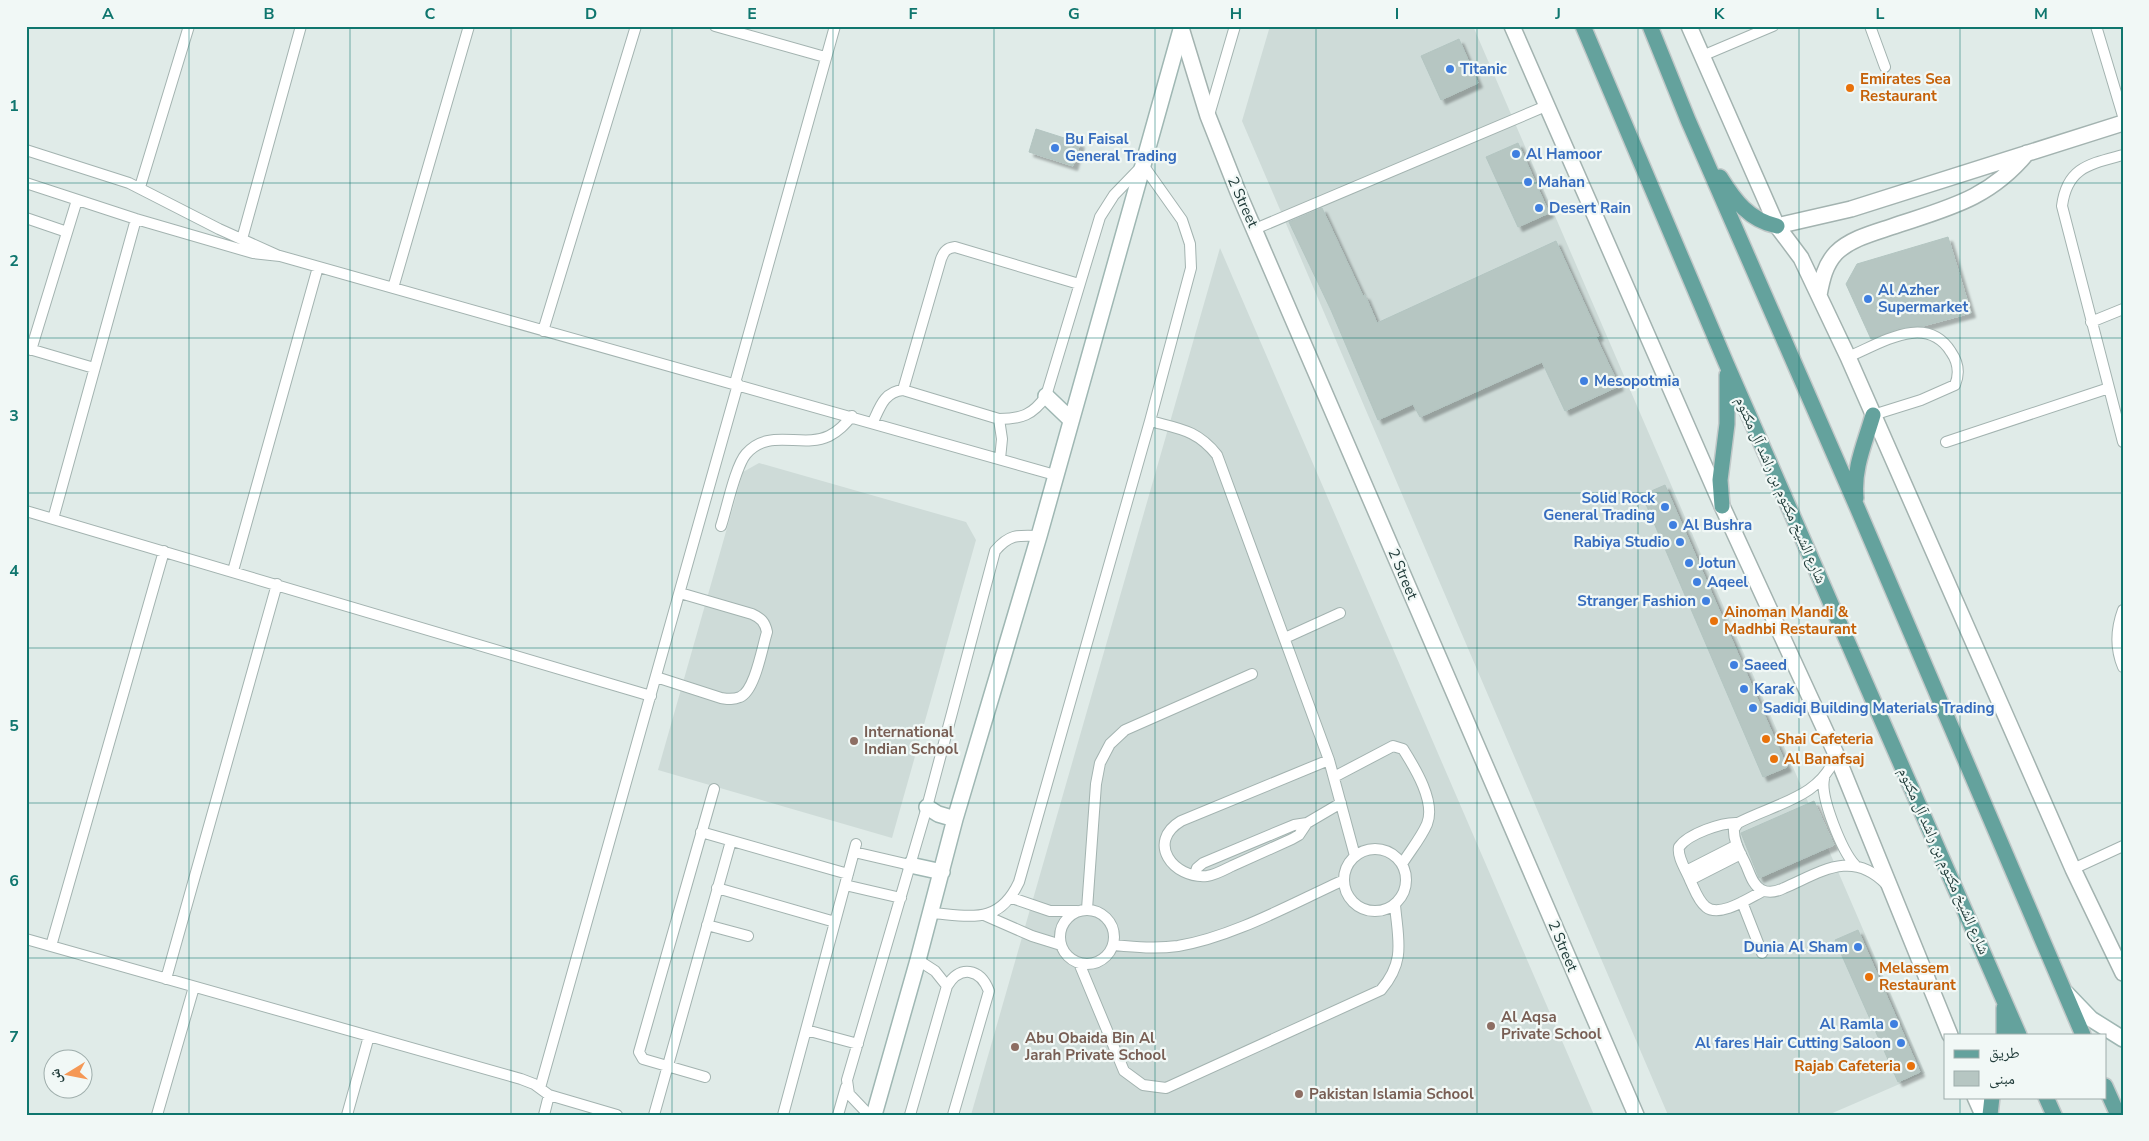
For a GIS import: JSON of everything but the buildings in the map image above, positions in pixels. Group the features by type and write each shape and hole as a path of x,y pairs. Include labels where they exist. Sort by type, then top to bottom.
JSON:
{"main road":[{"name":"شارع الشيخ مكتوم بن راشد آل مكتوم","path":"1583,26 1726,363 2019,1034"},
{"path":"1650,26 1699,145 1857,506 2083,1034"},
{"path":"1699,145 1733,196 1748,214 1763,223 1777,226"},
{"path":"1722,506 1720,467 1728,407 1726,363"},
{"path":"1857,506 1857,467 1873,416"},
{"path":"2002,994 2004,1034"},
{"path":"2106,1088 2118,1115"},
{"path":"1990,1115 1992,1098"},
{"path":"2046,1098 2054,1115"}],"street":[{"path":"1512,26 1722,506 1836,754 1950,1034"},
{"path":"1689,26 1777,226 1801,258 1848,357 2073,869 2123,973"},
{"name":"2 Street","path":"1181,27 1208,116 1255,229 1636,1115"},
{"path":"874,1115 931,913 955,819 1039,536 1070,419 1181,27"},
{"path":"1777,226 1851,209 2123,123"},
{"path":"1819,295 1827,264 1843,248 1871,234 1971,199 2002,180 2027,153"},
{"path":"1046,396 1070,419"},
{"path":"926,807 938,814 955,819"},
{"path":"910,865 942,872"},
{"path":"2063,990 2091,1019 2123,1039"},
{"path":"1976,1098 1983,1115"}],"lane":[{"path":"140,187 190,26"},
{"path":"242,239 301,26"},
{"path":"393,288 469,26"},
{"path":"543,331 636,26"},
{"path":"715,26 825,58"},
{"path":"540,1088 680,593 835,26"},
{"path":"1208,116 1235,26"},
{"path":"1702,56 1773,26"},
{"path":"1870,26 1885,68"},
{"path":"2096,26 2123,116"},
{"path":"1255,229 1546,106"},
{"path":"26,150 140,187 208,223 280,256"},
{"path":"2123,154 2087,165 2076,172 2068,182 2063,193 2062,206 2063,218 2123,442"},
{"path":"873,422 888,395 894,391 903,390 998,419 1014,419 1027,416 1038,407 1046,396 1100,217 1114,195 1143,164 1182,220 1190,244 1191,268 1150,421 1019,882 1012,898 1000,909 984,915"},
{"path":"26,183 136,219 262,255 280,256 852,416 1055,475"},
{"path":"77,200 28,349 94,368"},
{"path":"26,218 68,232"},
{"path":"53,519 136,219"},
{"path":"903,390 943,252 948,248 955,247 1079,284"},
{"path":"233,571 318,267"},
{"path":"2091,322 2123,309"},
{"path":"1848,357 1906,333 1918,331 1936,336 1949,348 1956,360 1958,374 1955,385 1921,400 1873,416"},
{"path":"1946,442 2109,388"},
{"path":"721,526 739,467 745,455 754,445 767,440 813,441 828,437 842,428 852,416"},
{"path":"998,419 1002,439 1000,459"},
{"path":"1150,421 1192,432 1206,442 1217,455 1329,760 1355,856"},
{"path":"26,511 651,696"},
{"path":"838,1115 910,865 995,551 1003,541 1014,536 1039,536"},
{"path":"51,946 164,551"},
{"path":"166,978 277,584"},
{"path":"656,677 721,698 731,700 742,697 750,690 767,632 765,624 760,617 680,593"},
{"path":"2123,610 2118,625 2117,644 2123,667"},
{"path":"1285,638 1340,613"},
{"path":"1083,910 1096,784 1100,763 1110,744 1126,730 1138,723 1252,674"},
{"path":"1334,777 1393,746 1403,749 1425,791 1429,801 1430,812 1427,824 1402,864"},
{"path":"1836,754 1822,786 1826,802 1846,853 1855,865"},
{"path":"1329,760 1174,826 1168,833 1165,842 1166,851 1176,868 1185,873 1208,876 1298,835 1307,824 1342,803"},
{"path":"1764,891 1721,911 1712,910 1705,906 1678,852 1682,843 1719,825 1738,824 1810,790 1824,779"},
{"path":"705,1077 643,1060 639,1052 714,790"},
{"path":"1195,874 1203,863 1294,825 1307,824"},
{"path":"1738,824 1734,829 1734,835 1739,850 1752,879 1764,891 1780,890 1836,866 1855,865 1868,869 1888,886"},
{"path":"701,832 848,874"},
{"path":"654,1115 731,841"},
{"path":"2073,869 2123,846"},
{"path":"783,1115 855,848 910,865"},
{"path":"1380,849 1396,857 1402,864 1406,872 1405,890 1395,905 1388,910 1379,912 1362,909 1349,897 1344,880 1345,871 1355,856 1363,851 1380,849"},
{"path":"1688,875 1739,850"},
{"path":"1113,944 1145,948 1209,939 1344,880"},
{"path":"845,885 900,898"},
{"path":"718,888 835,922"},
{"path":"1012,898 1050,910 1083,910 1103,914 1109,920 1114,936 1113,944 1104,958 1096,963 1079,963"},
{"path":"1742,902 1762,953"},
{"path":"1083,910 1065,920 1060,937 1061,945 1065,953 1079,963 1124,1071 1143,1085 1166,1088 1381,990 1393,976 1399,960 1395,905"},
{"path":"931,913 984,915 1032,936 1061,945"},
{"path":"707,925 748,936"},
{"path":"26,939 521,1079 550,1095 617,1115"},
{"path":"918,960 935,971 947,986"},
{"path":"910,1115 947,986 953,976 964,971 975,973 985,980 989,991 953,1115"},
{"path":"157,1115 194,986"},
{"path":"806,1030 858,1044"},
{"path":"347,1115 369,1036"},
{"path":"846,1086 849,1094 869,1115"},
{"path":"544,1115 550,1095"}],"shaded area":[{"path":"1270,26 1473,26 1925,1073 1828,1115 1668,1115 1242,121"},
{"path":"1220,248 1594,1115 971,1115"},
{"path":"759,463 966,522 976,540 892,838 658,770 743,472"}],"place":[{"name":"Titanic","path":"1450,69"},
{"name":"Emirates Sea Restaurant","path":"1850,88"},
{"name":"Bu Faisal General Trading","path":"1055,148"},
{"name":"Al Hamoor","path":"1516,154"},
{"name":"Mahan","path":"1528,182"},
{"name":"Desert Rain","path":"1539,208"},
{"name":"Al Azher Supermarket","path":"1868,299"},
{"name":"Mesopotmia","path":"1584,381"},
{"name":"Solid Rock General Trading","path":"1665,507"},
{"name":"Al Bushra","path":"1673,525"},
{"name":"Rabiya Studio","path":"1680,542"},
{"name":"Jotun","path":"1689,563"},
{"name":"Aqeel","path":"1697,582"},
{"name":"Stranger Fashion","path":"1706,601"},
{"name":"Ainoman Mandi & Madhbi Restaurant","path":"1714,621"},
{"name":"Saeed","path":"1734,665"},
{"name":"Karak","path":"1744,689"},
{"name":"Sadiqi Building Materials Trading","path":"1753,708"},
{"name":"Shai Cafeteria","path":"1766,739"},
{"name":"International Indian School","path":"854,741"},
{"name":"Al Banafsaj","path":"1774,759"},
{"name":"Dunia Al Sham","path":"1858,947"},
{"name":"Melassem Restaurant","path":"1869,977"},
{"name":"Al Ramla","path":"1894,1024"},
{"name":"Al Aqsa Private School","path":"1491,1026"},
{"name":"Al fares Hair Cutting Saloon","path":"1901,1043"},
{"name":"Abu Obaida Bin Al Jarah Private School","path":"1015,1047"},
{"name":"Rajab Cafeteria","path":"1911,1066"},
{"name":"Pakistan Islamia School","path":"1299,1094"}]}
